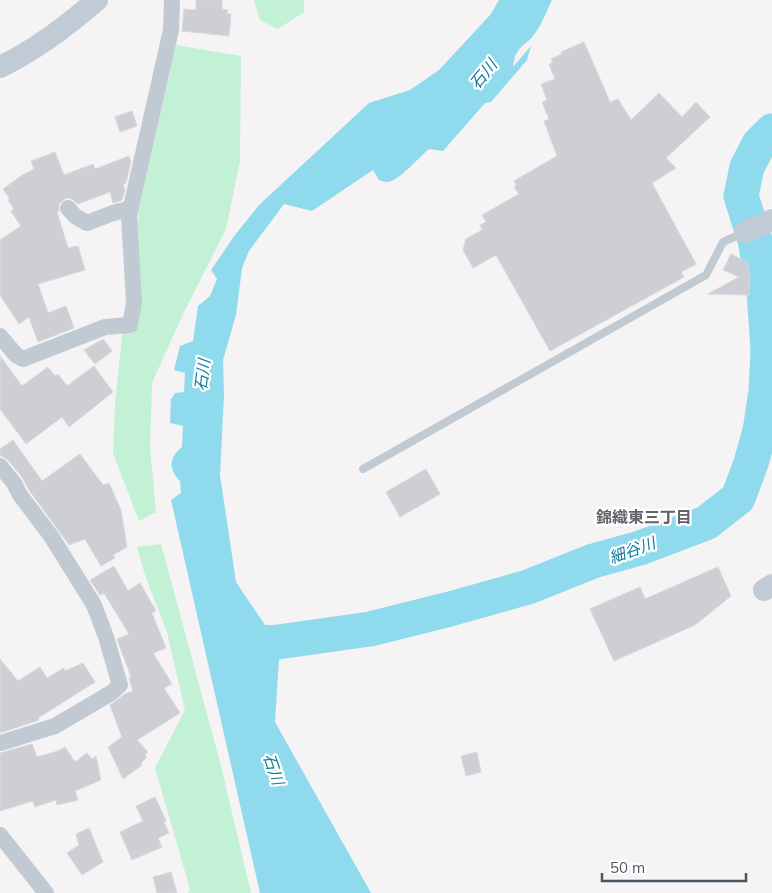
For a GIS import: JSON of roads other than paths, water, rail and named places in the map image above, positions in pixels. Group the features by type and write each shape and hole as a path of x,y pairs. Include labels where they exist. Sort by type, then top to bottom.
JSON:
{"street":[{"path":"0,68 22,57 64,28 97,0"},
{"path":"0,336 16,355 23,359 104,327 130,325 134,302 129,216 171,30 172,0"},
{"path":"68,208 75,216 87,223 131,208"},
{"path":"0,466 51,536 94,604 120,685 111,693 55,726 0,743"},
{"path":"0,836 46,893"}],"lane":[{"path":"363,469 706,275 723,242 760,226"}],"water":[{"name":"石川","path":"499,0 552,0 536,32 516,54 513,67 531,46 527,60 491,102 485,103 443,151 429,149 393,181 379,180 373,170 312,211 284,204 249,251 242,268 236,315 223,360 224,395 220,475 236,582 265,625 308,626 313,642 279,658 275,722 371,893 260,893 171,500 181,493 180,481 173,472 172,459 182,447 183,426 170,423 171,399 175,393 184,392 185,373 174,370 180,346 193,341 198,306 210,296 217,279 211,270 259,205 369,103 410,90 439,70 491,14"}],"waterway":[{"name":"細谷川","path":"264,644 370,629 528,587 593,561 640,548 706,523 738,498 760,431 766,392 768,350 764,290 755,240 741,196 747,167 759,144 772,131"}],"district":[{"name":"錦織東三丁目","path":"644,517"}]}
